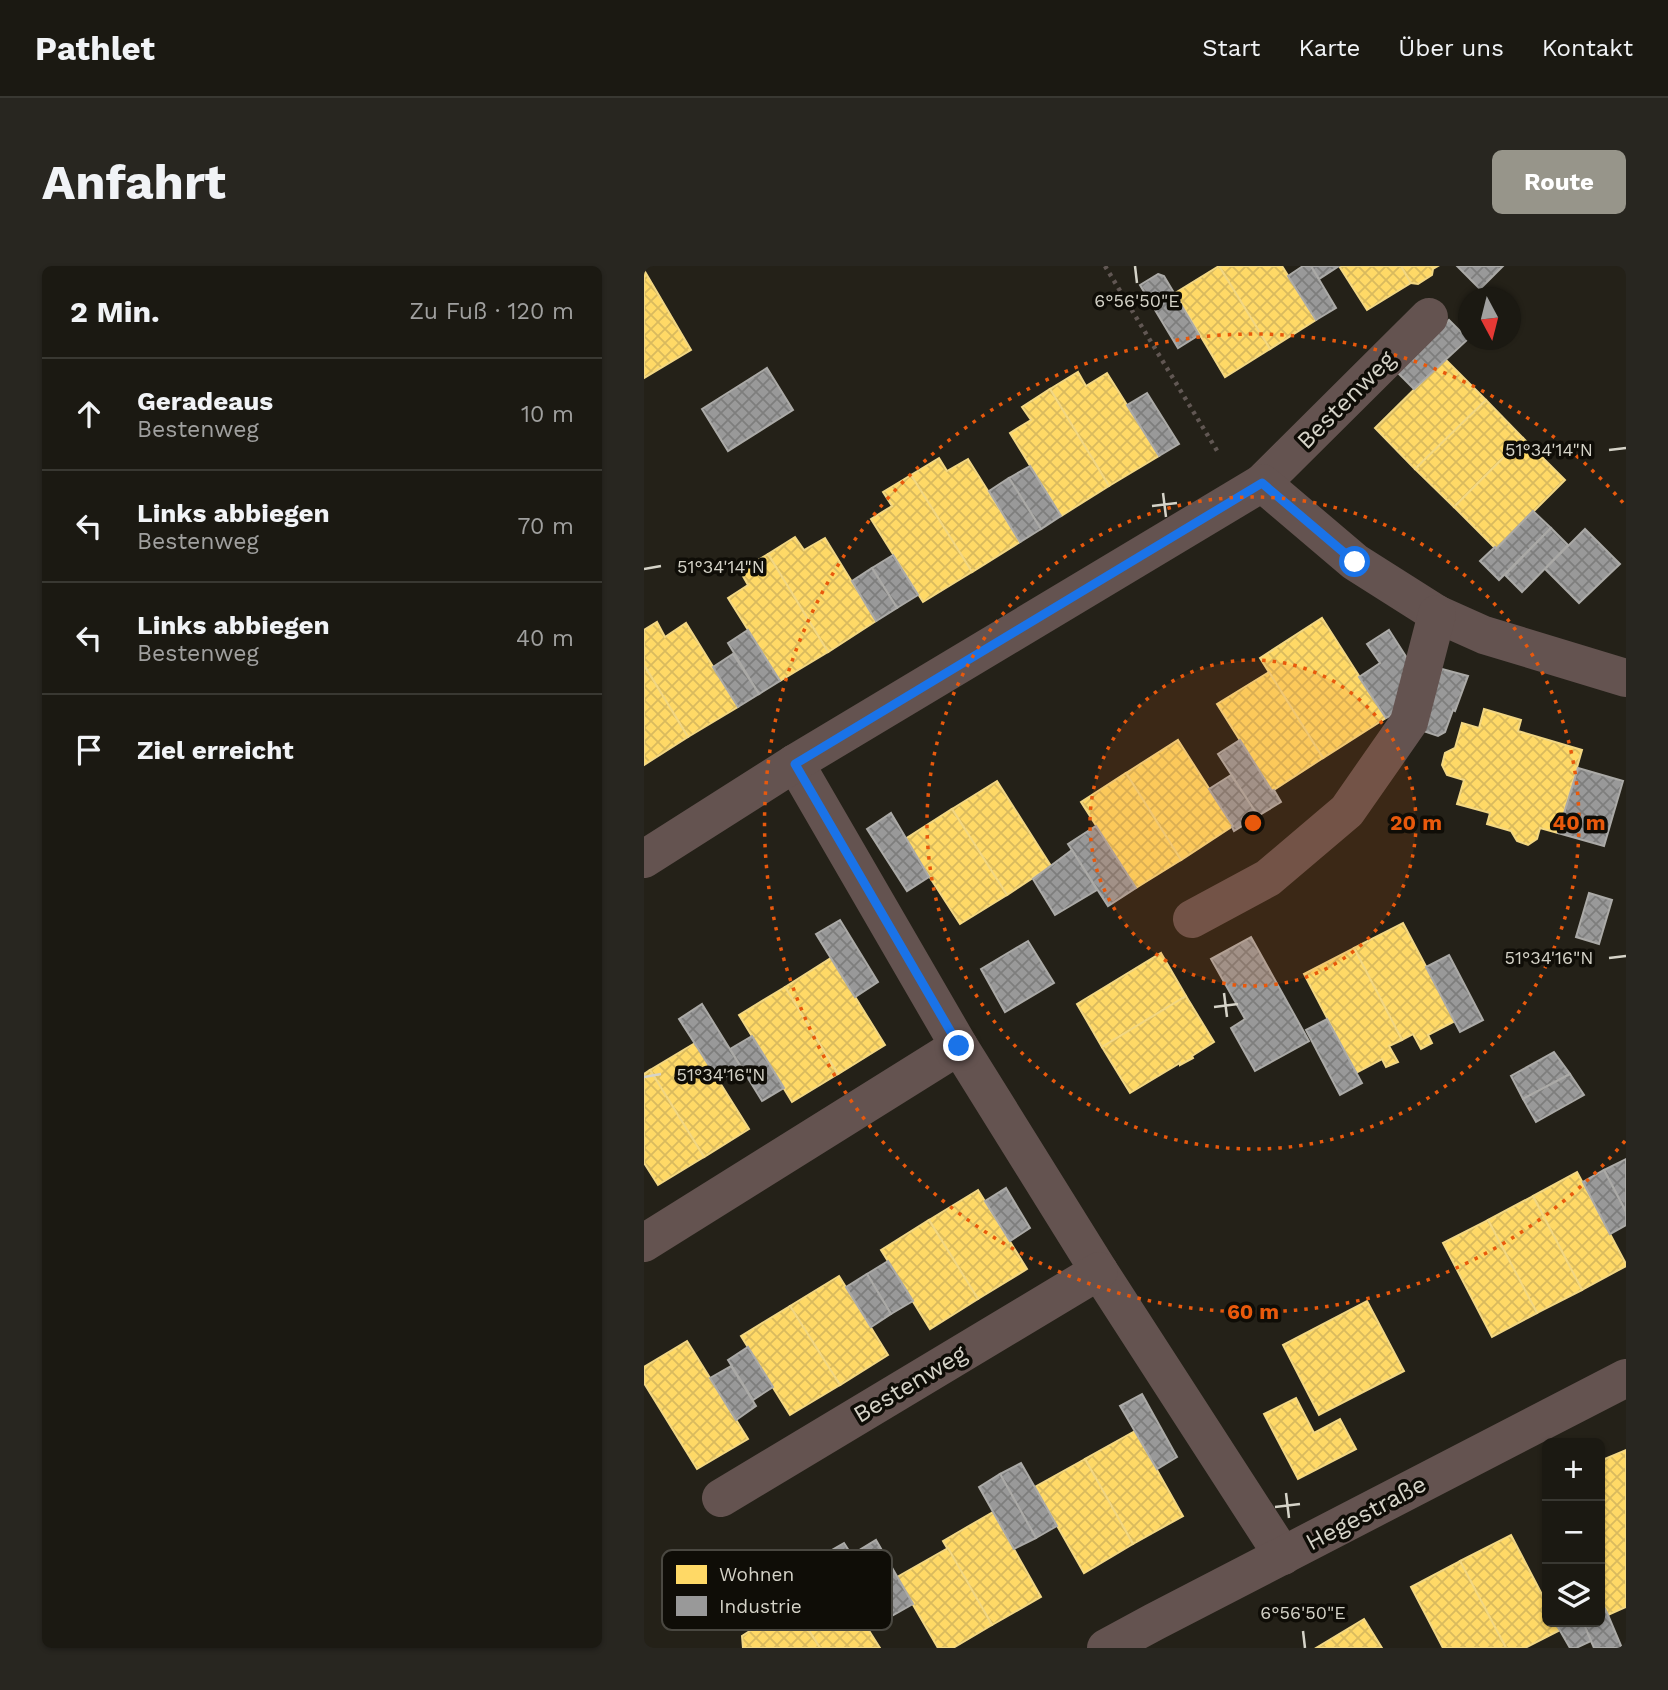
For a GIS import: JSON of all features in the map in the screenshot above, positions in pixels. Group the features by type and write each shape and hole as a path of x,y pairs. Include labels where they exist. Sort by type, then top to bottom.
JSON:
{"street":[{"name":"Bestenweg","path":"644,859 795,764 1252,488 1429,317"},
{"path":"1252,488 1355,562 1437,614 1484,635 1626,678"},
{"path":"1192,919 1268,878 1348,811 1409,722 1437,614"},
{"path":"795,764 959,1046 1099,1271 1283,1556"},
{"path":"644,1243 959,1046"},
{"name":"Bestenweg","path":"721,1497 1099,1271"},
{"name":"Hegestraße","path":"1106,1648 1162,1635 1283,1556 1626,1378"}],"path":[{"path":"1105,266 1252,488"}],"building: Wohnen":[{"path":"1219,266 1282,266 1316,320 1270,349"},
{"path":"1219,266 1270,349 1225,377 1175,293"},
{"path":"1339,266 1401,266 1411,283 1367,310"},
{"path":"1401,266 1438,266 1433,269 1432,275 1418,284 1411,283"},
{"path":"644,270 691,350 644,378"},
{"path":"1445,359 1486,400 1415,469 1375,428"},
{"path":"1078,372 1086,386 1107,373 1159,456 1109,486 1050,389"},
{"path":"1050,389 1109,486 1061,516 1010,433 1031,420 1022,407"},
{"path":"1486,400 1523,438 1454,507 1415,469"},
{"path":"1523,438 1565,480 1496,549 1454,507"},
{"path":"939,458 947,471 968,459 1020,542 972,572 911,475"},
{"path":"911,475 972,572 923,602 871,519 892,506 883,492"},
{"path":"795,537 804,550 825,538 876,621 828,652 768,554"},
{"path":"768,554 828,652 780,681 728,598 748,585 740,571"},
{"path":"1322,618 1386,718 1323,758 1260,658"},
{"path":"657,622 665,637 686,623 738,707 688,737 644,665 644,630"},
{"path":"644,665 688,737 644,765"},
{"path":"1269,672 1323,758 1272,791 1217,704"},
{"path":"1484,709 1521,720 1518,731 1582,750 1558,833 1540,828 1537,839 1528,845 1517,841 1511,831 1487,824 1490,813 1457,804 1464,780 1447,775 1442,765 1445,753 1455,748 1462,723 1479,728"},
{"path":"1178,740 1233,826 1181,860 1126,773"},
{"path":"1126,773 1181,860 1136,888 1081,802"},
{"path":"997,781 1051,866 1007,895 952,809"},
{"path":"952,809 1007,895 960,924 905,839"},
{"path":"1403,923 1455,1021 1428,1035 1432,1043 1421,1049 1413,1034 1402,1040 1354,948"},
{"path":"1354,948 1402,1040 1389,1046 1398,1062 1386,1067 1382,1059 1356,1073 1304,974"},
{"path":"1161,953 1186,996 1102,1047 1077,1004"},
{"path":"831,958 885,1045 838,1074 785,987"},
{"path":"785,987 838,1074 792,1102 739,1015"},
{"path":"1186,996 1214,1042 1192,1056 1193,1058 1130,1093 1102,1047"},
{"path":"695,1043 749,1129 704,1157 650,1070"},
{"path":"650,1070 704,1157 658,1185 644,1163 644,1074"},
{"path":"1577,1172 1626,1264 1582,1290 1533,1196"},
{"path":"978,1190 1027,1269 978,1299 929,1220"},
{"path":"1533,1196 1582,1290 1537,1313 1488,1220"},
{"path":"929,1220 978,1299 930,1329 881,1250"},
{"path":"1488,1220 1537,1313 1492,1337 1443,1243"},
{"path":"839,1276 888,1355 840,1385 790,1306"},
{"path":"1367,1301 1404,1371 1319,1415 1283,1345"},
{"path":"790,1306 840,1385 790,1415 741,1336"},
{"path":"687,1341 748,1439 697,1469 644,1383 644,1367"},
{"path":"1296,1398 1314,1433 1340,1419 1356,1449 1298,1479 1264,1414"},
{"path":"1135,1431 1183,1516 1133,1544 1085,1459"},
{"path":"1626,1450 1626,1607 1608,1615 1605,1609 1605,1459"},
{"path":"1085,1459 1133,1544 1084,1573 1035,1487"},
{"path":"993,1512 1041,1597 992,1625 943,1541"},
{"path":"1511,1535 1542,1594 1542,1627 1558,1627 1560,1630 1525,1648 1506,1648 1460,1561"},
{"path":"948,1548 992,1625 953,1648 938,1648 897,1577"},
{"path":"1460,1561 1506,1648 1443,1648 1411,1587"},
{"path":"1364,1619 1382,1648 1316,1648"},
{"path":"751,1630 809,1630 820,1648 743,1648 742,1636"},
{"path":"809,1630 869,1630 880,1648 820,1648"}],"building: Industrie":[{"path":"1303,266 1311,266 1336,308 1316,320 1288,276"},
{"path":"1311,266 1339,266 1319,279"},
{"path":"1457,266 1503,266 1482,287 1478,287"},
{"path":"1158,274 1164,276 1199,335 1178,348 1140,285"},
{"path":"1449,320 1458,329 1458,348 1414,389 1397,372"},
{"path":"767,368 793,410 728,451 702,409"},
{"path":"1147,393 1179,444 1159,456 1127,405"},
{"path":"1030,466 1061,516 1041,529 1009,478"},
{"path":"1009,478 1041,529 1020,542 989,491"},
{"path":"1533,511 1551,528 1499,580 1480,561 1495,547 1496,549"},
{"path":"1551,528 1568,545 1522,592 1505,575"},
{"path":"1585,529 1620,564 1579,603 1545,569"},
{"path":"893,555 918,595 897,608 872,568"},
{"path":"872,568 897,608 876,621 852,581"},
{"path":"748,630 780,681 759,694 728,643"},
{"path":"1389,630 1412,666 1396,713 1386,718 1359,677 1380,663 1367,644"},
{"path":"733,654 759,694 738,707 713,667"},
{"path":"1442,669 1468,676 1445,732 1438,736 1420,730"},
{"path":"1240,740 1281,802 1258,816 1218,754"},
{"path":"1578,768 1623,781 1604,846 1558,833"},
{"path":"1231,775 1258,816 1234,831 1209,789"},
{"path":"891,813 929,877 907,891 867,829"},
{"path":"1096,826 1136,888 1108,906 1068,844"},
{"path":"1072,850 1097,890 1055,915 1033,879"},
{"path":"1589,893 1612,900 1599,944 1576,937"},
{"path":"840,920 878,982 855,997 816,934"},
{"path":"1251,937 1309,1041 1255,1071 1231,1028 1245,1019 1211,959"},
{"path":"1028,941 1054,983 1005,1012 981,969"},
{"path":"1449,955 1483,1020 1460,1032 1426,967"},
{"path":"702,1004 741,1067 719,1081 679,1019"},
{"path":"1327,1019 1362,1083 1340,1095 1306,1030"},
{"path":"752,1036 784,1088 762,1101 730,1049"},
{"path":"1554,1052 1570,1074 1523,1099 1511,1076"},
{"path":"1570,1074 1584,1095 1536,1122 1523,1099"},
{"path":"1626,1159 1626,1212 1604,1170"},
{"path":"1604,1170 1626,1212 1626,1225 1610,1234 1583,1182"},
{"path":"1006,1188 1030,1228 1010,1241 985,1201"},
{"path":"888,1261 913,1301 891,1314 867,1274"},
{"path":"867,1274 891,1314 871,1327 846,1287"},
{"path":"748,1347 773,1387 753,1400 728,1360"},
{"path":"731,1366 756,1406 736,1420 710,1378"},
{"path":"1142,1394 1177,1457 1157,1469 1120,1406"},
{"path":"1021,1463 1057,1526 1036,1538 1000,1474"},
{"path":"1000,1474 1036,1538 1014,1549 979,1487"},
{"path":"876,1540 882,1550 859,1550"},
{"path":"844,1543 848,1550 832,1550"},
{"path":"892,1568 913,1604 892,1616"},
{"path":"1605,1609 1622,1648 1594,1648 1585,1627 1605,1627"},
{"path":"1558,1627 1585,1627 1591,1641 1570,1648"}],"route":[{"path":"959,1046 795,764 1262,483 1355,562"}]}
